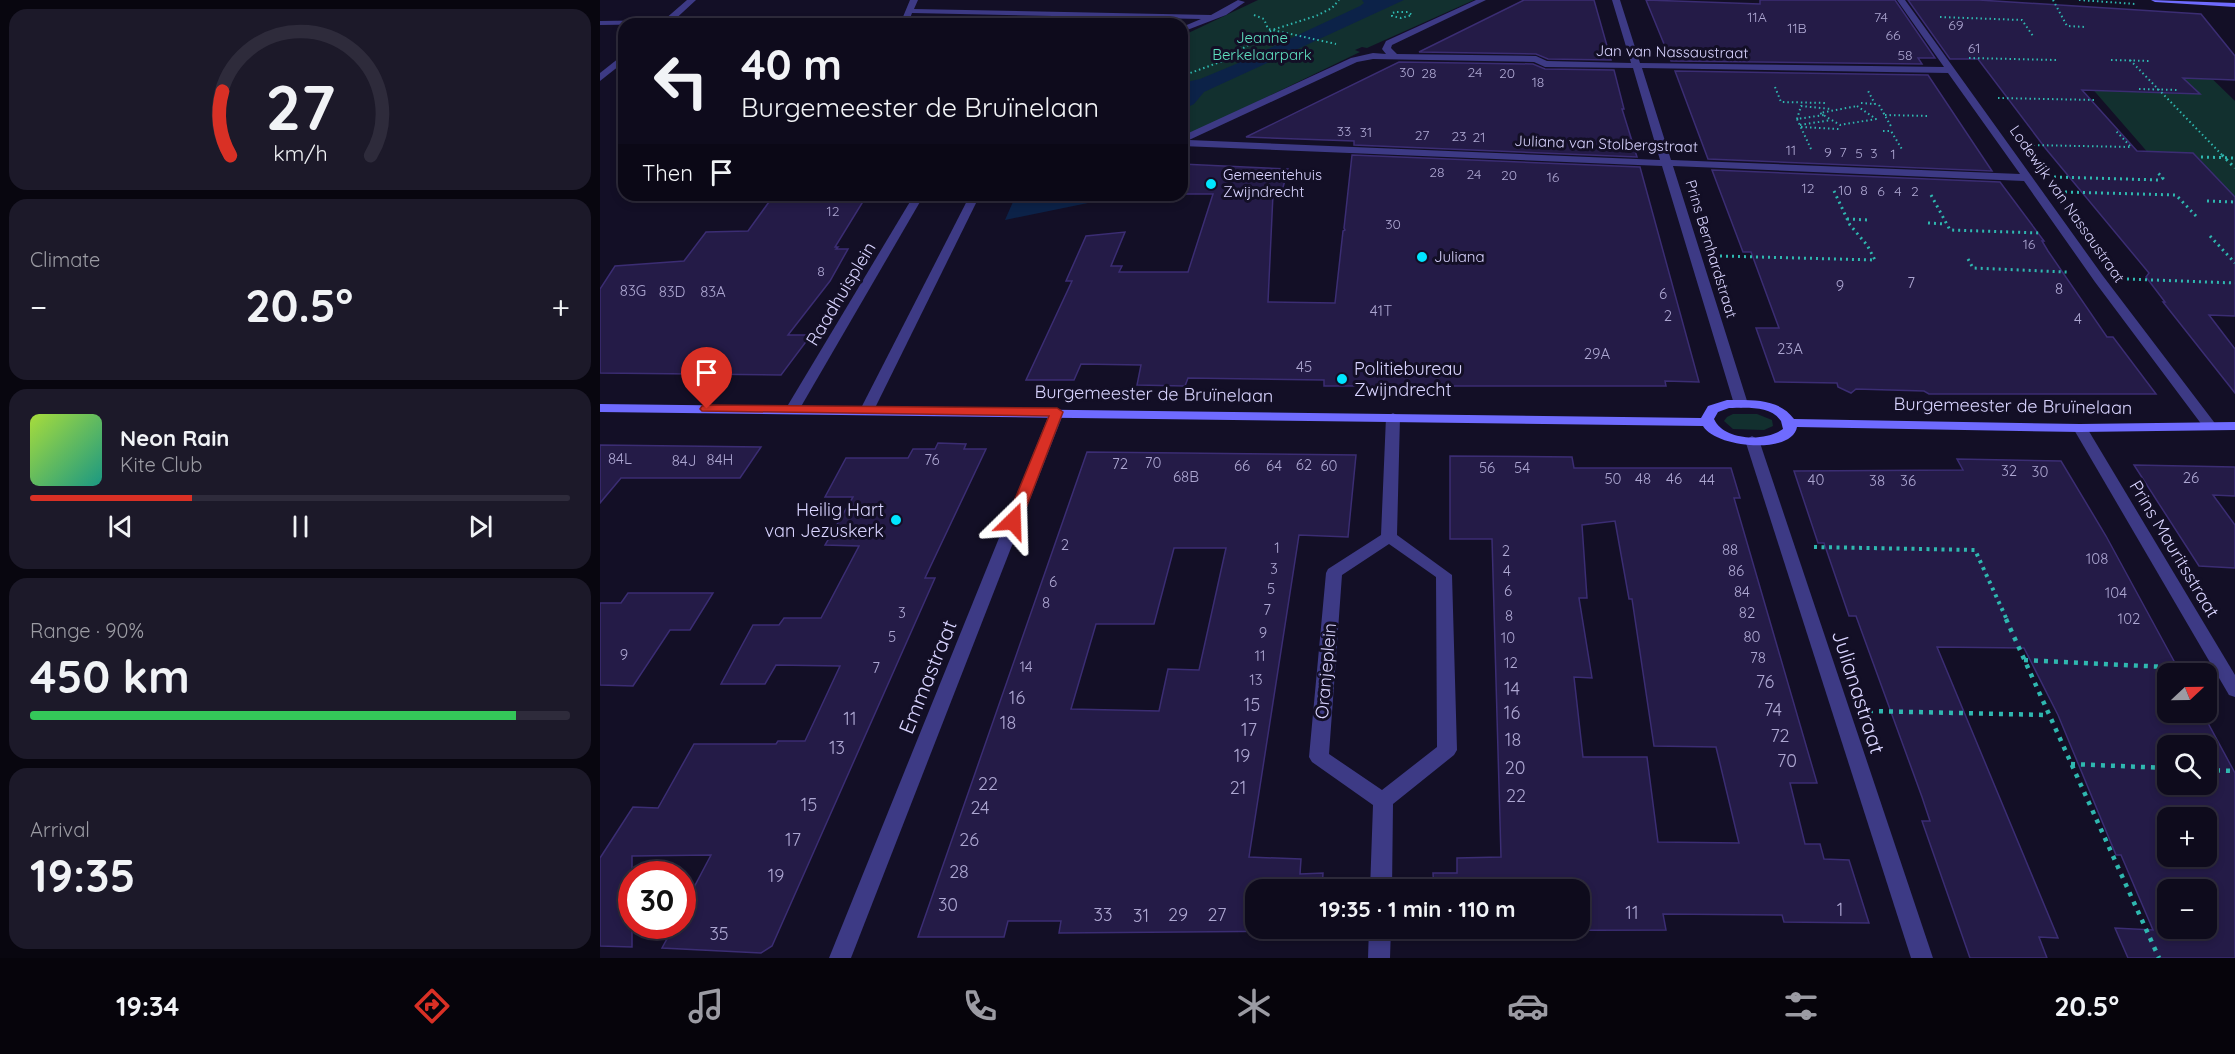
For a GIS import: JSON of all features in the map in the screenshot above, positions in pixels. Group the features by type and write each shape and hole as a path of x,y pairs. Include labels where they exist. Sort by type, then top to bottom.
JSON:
{"street":[{"path":"671,18 692,0"},
{"path":"907,18 914,0"},
{"path":"1394,56 1386,49 1389,44 1482,0"},
{"name":"Prins Bernhardstraat","path":"1616,0 1741,404"},
{"name":"Lodewijk van Nassaustraat","path":"1901,0 2097,276 2210,426"},
{"path":"2155,0 2235,3"},
{"path":"2222,0 2235,3"},
{"path":"910,11 1208,17 1232,10 1243,1"},
{"path":"1188,27 1221,8 1243,1"},
{"path":"600,23 618,23"},
{"name":"Jan van Nassaustraat","path":"1188,138 1354,60 1373,56 1536,59 1545,64 1951,70"},
{"path":"600,78 618,62"},
{"name":"Juliana van Stolbergstraat","path":"1188,141 2028,177"},
{"name":"Raadhuisplein","path":"792,410 916,201"},
{"path":"867,410 972,201"},
{"path":"1727,404 1741,404 1768,406 1783,414 1790,423 1790,430 1779,439 1727,438 1716,433 1707,422 1708,414 1713,410 1727,404"},
{"name":"Burgemeester de Bruïnelaan","path":"600,408 1707,422"},
{"name":"Emmastraat","path":"840,958 1057,412"},
{"path":"1381,879 1383,801 1446,750 1444,575 1389,537 1393,417"},
{"name":"Burgemeester de Bruïnelaan","path":"1790,423 2080,428 2235,426"},
{"name":"Prins Mauritsstraat","path":"2080,428 2235,690"},
{"name":"Julianastraat","path":"1752,440 1922,958"},
{"name":"Oranjeplein","path":"1383,801 1319,757 1334,573 1389,537"},
{"path":"1379,958 1380,939"}],"path":[{"path":"1188,74 1209,68 1232,57 1272,30 1316,16 1332,8 1339,0"},
{"path":"2053,0 2067,26 2086,27"},
{"path":"1232,10 1264,19 1268,29 1326,42"},
{"path":"1912,17 2022,20 2033,36"},
{"path":"1941,57 2056,60"},
{"path":"2111,60 2151,61"},
{"path":"2130,60 2235,168"},
{"path":"1766,67 1781,102 1826,103"},
{"path":"2139,89 2178,90"},
{"path":"1970,97 2094,100"},
{"path":"1879,105 1892,128"},
{"path":"1695,255 1875,260 1847,219 1797,119 1801,106 1835,110"},
{"path":"1857,106 1876,118 1840,125 1820,112 1835,110 1857,106"},
{"path":"1797,119 1824,115"},
{"path":"1885,115 1930,116"},
{"path":"1801,126 1832,120"},
{"path":"1801,126 1839,129"},
{"path":"2004,144 2132,147 2116,131"},
{"path":"2201,157 2235,158"},
{"path":"2028,177 2119,180 2160,180 2163,178 2156,171"},
{"path":"1919,173 1950,230 2068,234"},
{"path":"2037,191 2176,195 2196,216"},
{"path":"2207,201 2235,202"},
{"path":"1847,219 1869,220"},
{"path":"1928,223 1946,224"},
{"path":"2210,236 2235,263"},
{"path":"1968,259 1973,268 2235,283"},
{"path":"1812,547 1975,550 2159,958"},
{"path":"2024,660 2157,667"},
{"path":"1868,711 2048,714"},
{"path":"2070,764 2157,768"},
{"path":"2217,770 2235,771"}],"green space":[{"name":"Jeanne Berkelaarpark","path":"1258,0 1474,0 1367,48 1362,47 1355,50 1360,52 1188,135 1188,33"},
{"path":"2043,32 2169,37 2235,101 2235,202 2190,201"},
{"path":"1733,414 1757,414 1772,420 1773,426 1764,430 1733,429 1724,421"}],"water":[{"path":"1362,0 1404,0 1204,92 1194,104 1188,107 1188,82 1236,64 1364,3"},
{"path":"1013,201 1098,201 1005,220"}],"building":[{"path":"1524,0 1594,0 1611,60 1548,59 1536,54 1419,52"},
{"path":"1646,0 1760,4 1760,0 1895,0 1935,58 1918,58 1922,64 1671,61"},
{"path":"1908,0 1979,0 2201,14 2235,56 2235,80 2183,78 2200,94 2082,90 2137,151 2193,153 2235,197 2235,316 2209,315 2235,349 2235,393 2163,302 2165,302 2146,277 2149,273 2046,149 1978,59 1950,59"},
{"path":"1399,62 1533,64 1545,69 1614,70 1624,109 1622,109 1637,157 1354,145 1354,141 1246,137"},
{"path":"1675,71 1928,75 1992,171 1708,159"},
{"path":"1352,155 1640,167 1699,382 1665,381 1666,386 1324,386 1324,380 1188,378 1185,386 1137,385 1141,365 1081,364 1074,380 1026,380 1072,281 1066,281 1086,236 1125,232 1111,266 1122,266 1119,272 1188,272 1213,194 1188,194 1188,164 1288,169 1281,195 1273,194 1268,302 1335,303"},
{"path":"1712,170 2000,182 2044,241 2042,241 2048,251 2107,337 2113,337 2156,394 1929,394 1924,391 1856,389 1851,393 1838,387 1837,383 1775,382 1756,328 1779,328 1751,252 1743,252"},
{"path":"770,201 863,201 835,247 838,247 836,249 848,249 830,281 788,335 811,335 781,375 600,373 600,289 615,266 684,261 706,232 748,231"},
{"path":"938,443 966,444 964,449 986,449 925,578 935,578 772,946 761,953 662,948 667,939 696,939 696,883 711,855 632,856 632,861 618,861 618,939 632,939 632,947 600,946 600,858 633,807 658,808 694,744 776,744 778,741 805,741 840,666 776,665 765,684 721,684 753,625 779,625 784,618 821,618 859,546 825,545 853,497 825,497 846,458 908,458 913,449 935,449"},
{"path":"600,445 761,447 740,478 621,478 600,503"},
{"path":"1087,452 1356,455 1348,537 1299,535 1249,857 1301,859 1300,874 1323,873 1323,879 1245,879 1245,932 1059,933 1061,921 1008,921 1004,937 918,937","holes":["1174,548 1226,548 1199,670 1168,669 1159,711 1071,709 1096,624 1154,624"]},
{"path":"1450,456 1572,457 1574,468 1731,468 1740,498 1734,498 1817,783 1790,783 1805,844 1820,844 1824,859 1849,860 1869,923 1784,922 1782,915 1663,914 1666,930 1590,930 1590,879 1433,879 1433,873 1457,873 1457,858 1501,857 1492,539 1450,539","holes":["1615,521 1629,599 1632,599 1654,746 1716,747 1739,843 1658,842 1647,757 1583,757 1574,677 1592,678 1579,598 1587,598 1582,525"]},
{"path":"1957,459 2061,461 2106,536 2175,663 2157,663 2157,723 2208,723 2214,735 2157,735 2157,795 2217,795 2217,740 2235,773 2235,958 2128,958 2115,928 2153,930 2121,855 2116,855 2058,715 2024,648 1937,647 2058,938 2039,937 2047,958 1970,958 1922,821 1930,821 1922,797 1856,616 1849,616 1824,543 1818,543 1794,471 1963,470"},
{"path":"2134,465 2235,467 2235,496 2213,495 2235,525 2235,568 2199,566"},
{"path":"628,593 713,593 690,630 670,630 633,686 600,685 600,603 621,603"}],"place":[{"name":"Gemeentehuis Zwijndrecht","path":"1211,184"},
{"name":"Juliana","path":"1422,257"},
{"name":"Politiebureau Zwijndrecht","path":"1342,379"},
{"name":"Heilig Hart van Jezuskerk","path":"896,520"}],"route":[{"path":"707,409 1057,412 1013,521"}]}
